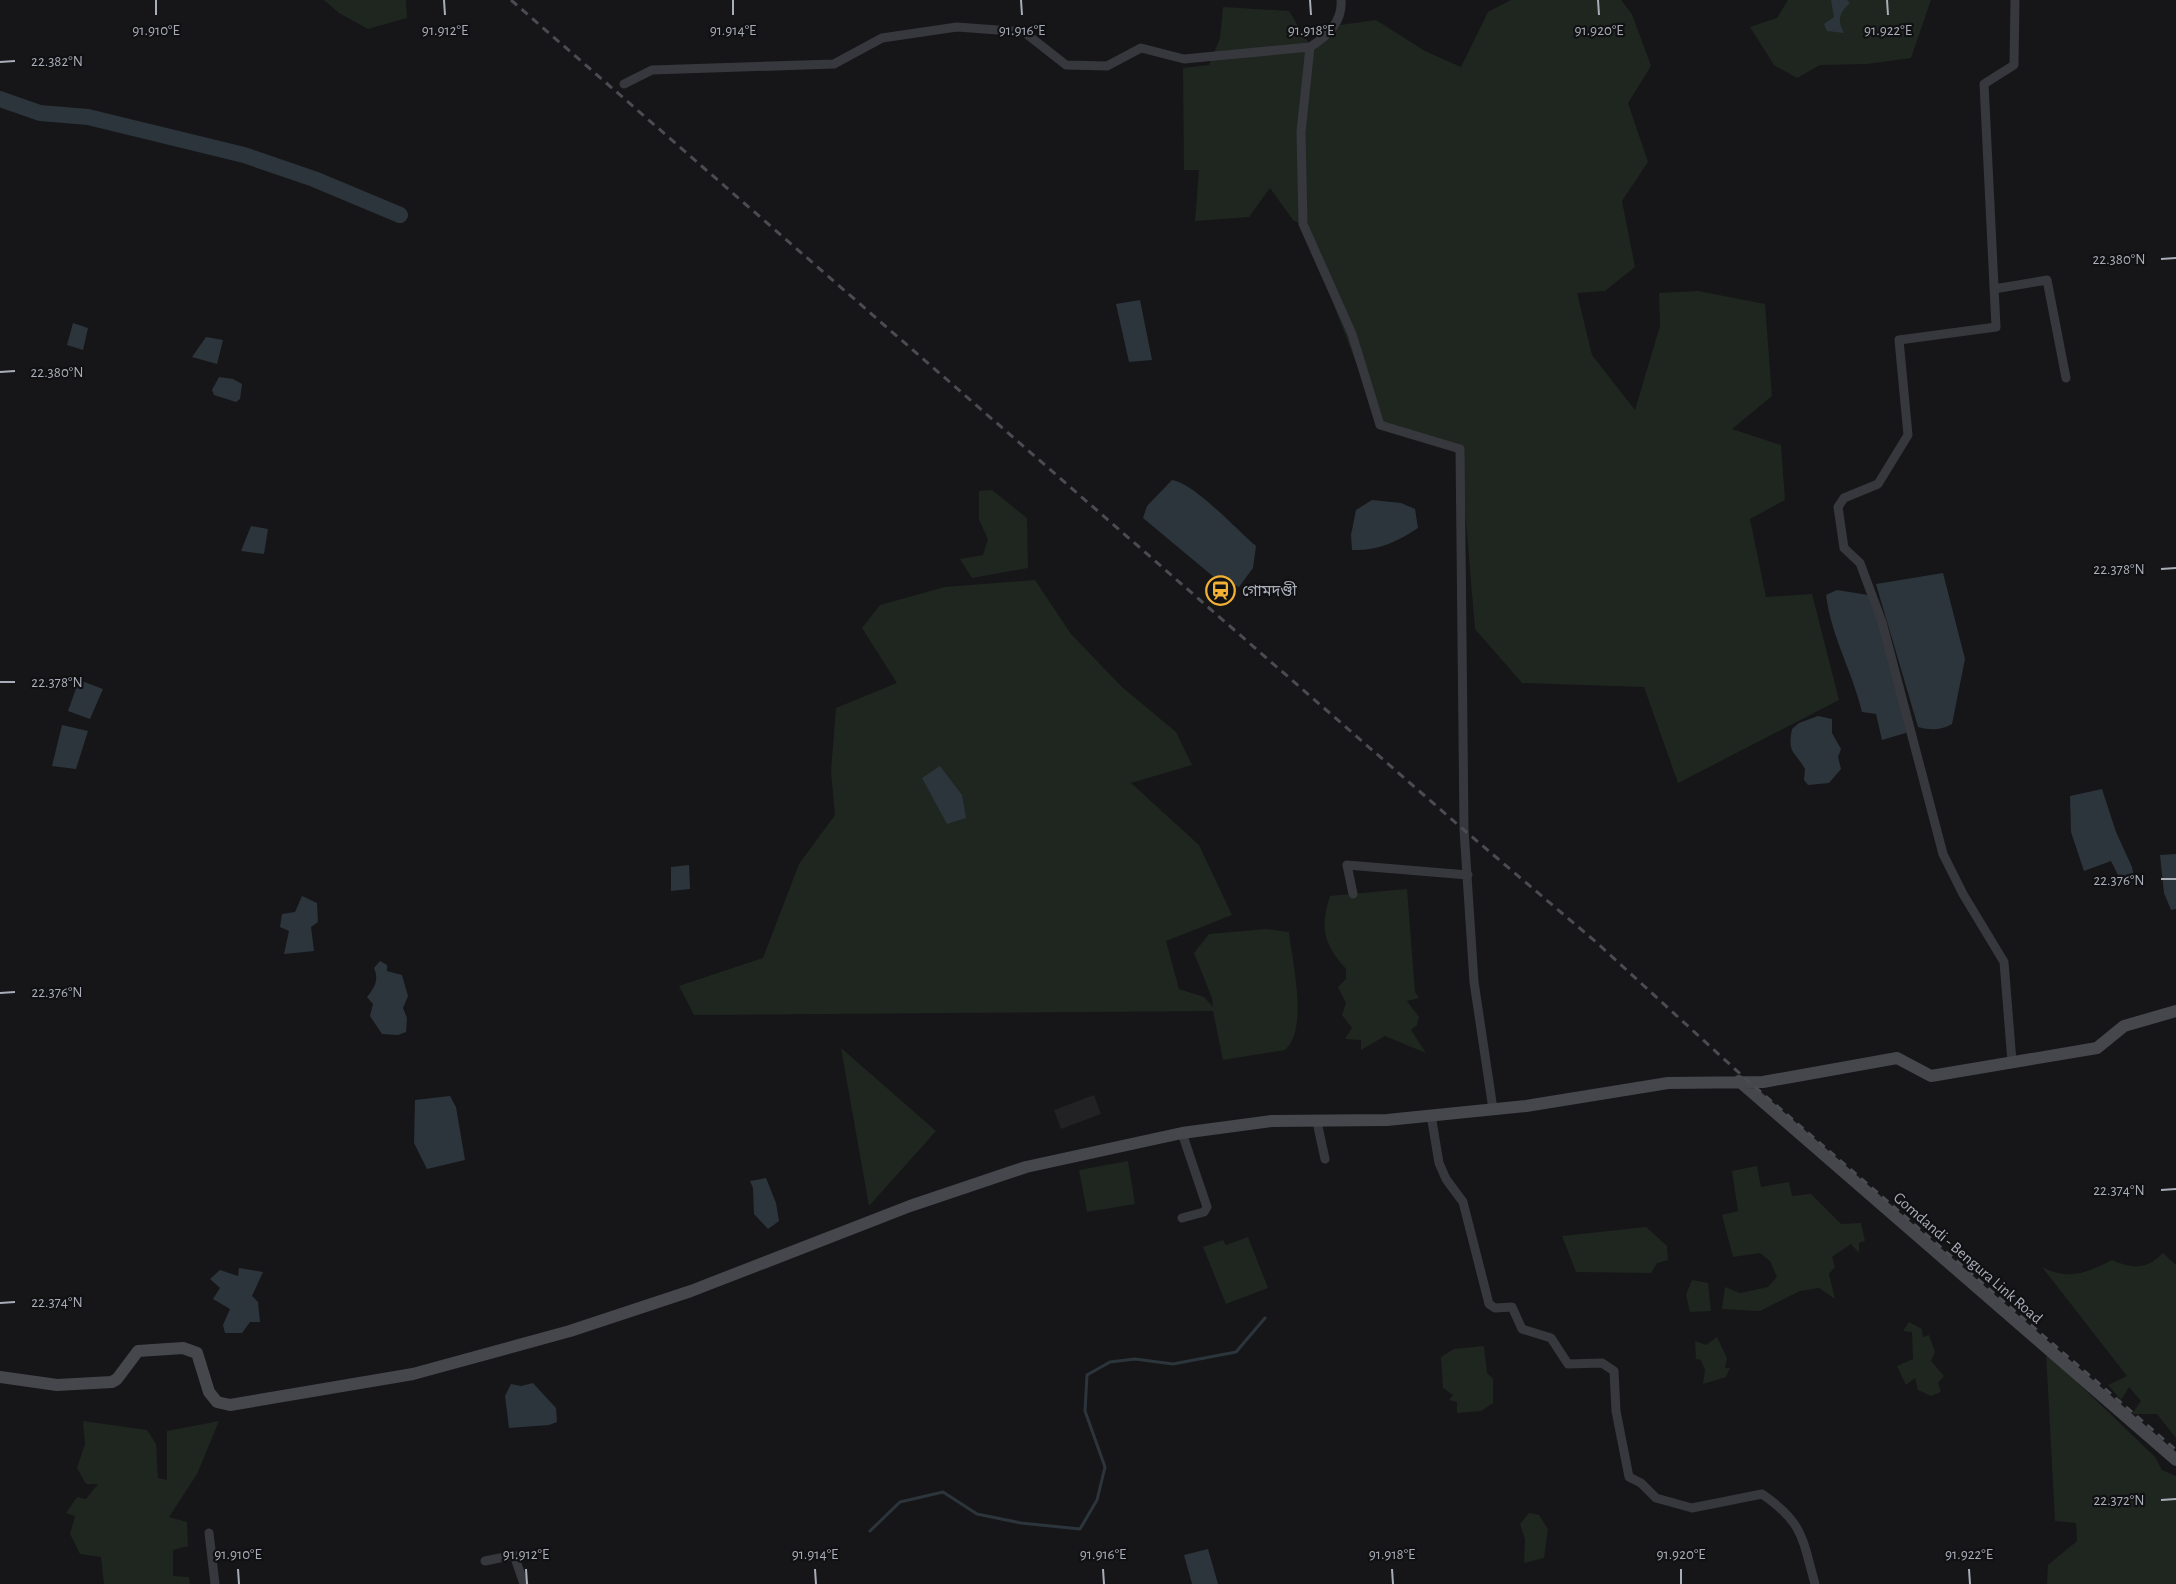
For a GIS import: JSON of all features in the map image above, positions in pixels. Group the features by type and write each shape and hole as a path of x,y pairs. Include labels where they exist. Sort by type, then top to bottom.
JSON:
{"main road":[{"path":"0,1377 57,1385 112,1382 117,1379 138,1351 183,1348 197,1353 209,1392 217,1402 230,1405 413,1374 570,1331 691,1291 910,1206 1026,1167 1182,1133 1272,1121 1317,1122 1493,1109 1668,1083 1763,1082 1897,1058 1931,1076 2097,1048 2124,1026 2176,1011"},
{"name":"Gomdandi - Bengura Link Road","path":"1739,1081 2176,1460"}],"street":[{"path":"624,84 652,70 834,64 882,38 957,27 1024,32 1066,65 1107,66 1141,48 1184,59 1310,47 1329,35 1342,6 1341,0"},
{"path":"2012,1062 2004,962 1963,894 1943,854 1882,622 1860,563 1844,548 1838,507 1844,498 1878,484 1908,435 1899,340 1996,327 1984,84 2014,65 2015,0"},
{"path":"1310,47 1301,132 1303,224 1352,334 1380,425 1460,449 1464,830 1474,982 1493,1109"},
{"path":"1994,289 2047,280 2066,378"},
{"path":"1353,894 1347,865 1468,875"},
{"path":"1431,1115 1439,1163 1446,1179 1463,1202 1489,1304 1495,1308 1512,1307 1522,1329 1551,1338 1568,1364 1602,1363 1614,1371 1616,1412 1629,1477 1641,1483 1656,1498 1692,1509 1762,1494 1790,1515 1796,1524 1815,1584"},
{"path":"1317,1122 1325,1159"},
{"path":"1182,1133 1207,1207 1204,1212 1182,1218"},
{"path":"209,1533 215,1584"},
{"path":"485,1560 514,1555 524,1584"}],"shaded area":[{"path":"324,0 406,0 407,18 368,29 339,13"},
{"path":"1511,0 1621,0 1632,14 1651,66 1628,103 1648,162 1622,201 1635,267 1605,291 1577,293 1592,355 1635,410 1660,326 1659,293 1698,291 1765,304 1772,396 1732,429 1781,445 1785,500 1750,519 1766,597 1812,594 1839,700 1678,783 1644,687 1522,683 1475,629 1460,449 1380,425 1303,225 1293,220 1270,188 1249,217 1195,221 1199,170 1184,170 1183,68 1209,65 1220,38 1223,7 1289,11 1311,47 1333,26 1376,20 1425,51 1461,67 1488,12"},
{"path":"1788,0 1931,0 1911,58 1867,64 1820,65 1797,78 1774,65 1750,27 1777,18"},
{"path":"1831,0 1847,0 1850,3 1840,17 1844,33 1827,31 1824,24 1834,17"},
{"path":"1140,300 1152,360 1129,362 1116,304"},
{"path":"73,323 88,328 83,350 67,345"},
{"path":"206,337 223,340 217,364 192,357"},
{"path":"219,377 233,379 242,384 240,399 236,402 214,395 212,390"},
{"path":"1172,480 1192,489 1256,546 1253,568 1239,587 1215,578 1143,518 1147,506"},
{"path":"992,490 1027,518 1028,568 972,578 960,559 983,555 988,539 979,520 979,491"},
{"path":"1372,500 1401,503 1415,509 1418,528 1387,545 1352,550 1351,535 1356,510"},
{"path":"251,526 268,529 264,554 241,551"},
{"path":"1943,573 1965,659 1952,724 1939,729 1931,729 1918,727 1876,584"},
{"path":"1035,580 1071,634 1122,687 1176,732 1192,765 1131,783 1199,845 1232,915 1166,941 1179,989 1204,997 1213,1007 1212,998 1194,953 1209,934 1266,929 1289,932 1298,1011 1292,1040 1285,1050 1223,1060 1213,1011 694,1015 679,986 763,958 799,864 835,815 831,771 836,708 897,683 862,628 880,605 945,587"},
{"path":"1837,590 1868,595 1886,641 1909,732 1882,740 1876,714 1862,712 1829,611 1826,595"},
{"path":"79,680 103,689 90,719 68,711"},
{"path":"1818,716 1832,719 1832,733 1841,749 1838,757 1841,769 1829,783 1808,785 1804,780 1805,769 1791,748 1792,729 1799,723"},
{"path":"62,725 88,731 76,769 52,766"},
{"path":"940,766 962,795 966,818 947,824 922,778"},
{"path":"2102,789 2116,832 2132,867 2134,878 2119,877 2111,861 2084,871 2071,832 2070,796"},
{"path":"2176,854 2176,909 2171,910 2164,893 2160,855"},
{"path":"689,865 690,889 671,891 671,867"},
{"path":"1407,889 1415,992 1419,998 1407,1001 1419,1017 1417,1025 1411,1030 1426,1053 1385,1036 1361,1050 1361,1040 1345,1039 1352,1028 1342,1015 1346,1003 1338,987 1346,979 1346,969 1332,951 1326,935 1325,917 1330,896"},
{"path":"302,896 317,903 318,922 311,927 314,951 284,954 289,931 280,927 282,914 295,912"},
{"path":"380,961 387,965 387,971 402,975 408,996 403,1008 407,1018 406,1032 398,1035 382,1034 370,1016 373,1004 367,997 375,983 374,968"},
{"path":"841,1048 936,1131 869,1206"},
{"path":"1094,1095 1101,1114 1061,1129 1054,1110"},
{"path":"450,1096 456,1107 465,1160 427,1169 414,1143 415,1100"},
{"path":"1128,1161 1135,1204 1087,1212 1079,1170"},
{"path":"1757,1166 1761,1187 1789,1182 1792,1196 1811,1194 1841,1224 1861,1223 1865,1241 1859,1243 1859,1253 1851,1244 1832,1257 1835,1267 1829,1274 1835,1299 1819,1288 1800,1291 1760,1311 1722,1309 1725,1287 1740,1293 1768,1287 1777,1277 1770,1261 1760,1253 1733,1257 1722,1215 1738,1211 1732,1171"},
{"path":"766,1178 776,1203 779,1221 768,1229 754,1214 753,1188 750,1181"},
{"path":"1646,1227 1667,1246 1668,1260 1657,1263 1651,1273 1576,1272 1562,1236"},
{"path":"1248,1237 1268,1288 1226,1304 1203,1247 1223,1240 1226,1245"},
{"path":"2163,1253 2176,1265 2176,1438 2157,1414 2132,1414 2141,1401 2129,1387 2121,1400 2108,1385 2127,1376 2042,1267 2061,1274 2077,1274 2112,1260 2126,1265 2145,1265"},
{"path":"239,1268 263,1272 252,1296 258,1302 260,1322 250,1322 242,1333 225,1333 223,1325 230,1309 213,1299 220,1288 210,1279 220,1270 238,1276"},
{"path":"1692,1280 1708,1283 1711,1311 1690,1312 1686,1295"},
{"path":"1909,1322 1922,1329 1923,1337 1929,1335 1935,1352 1931,1361 1944,1376 1938,1383 1941,1392 1931,1396 1918,1390 1915,1378 1906,1385 1897,1366 1913,1359 1912,1332 1903,1331"},
{"path":"1717,1337 1727,1358 1725,1368 1730,1368 1726,1377 1703,1384 1705,1370 1701,1360 1696,1359 1695,1341 1706,1345"},
{"path":"1484,1346 1487,1373 1493,1379 1493,1403 1481,1411 1457,1413 1457,1402 1449,1400 1453,1395 1443,1388 1441,1357 1454,1349"},
{"path":"2046,1352 2155,1457 2162,1470 2176,1476 2176,1584 2047,1584 2048,1565 2077,1541 2076,1523 2055,1521"},
{"path":"533,1383 556,1408 557,1422 549,1425 509,1428 505,1396 511,1384 521,1386"},
{"path":"83,1421 147,1430 156,1444 158,1478 167,1480 167,1431 219,1421 197,1474 169,1517 187,1522 188,1546 173,1550 173,1576 189,1577 190,1584 104,1584 101,1557 80,1554 70,1534 75,1516 66,1513 77,1497 86,1499 98,1484 86,1484 77,1468 85,1444"},
{"path":"1529,1513 1539,1515 1548,1529 1544,1558 1524,1563 1525,1539 1520,1524"},
{"path":"1208,1549 1218,1584 1192,1584 1184,1555"}],"waterway":[{"path":"0,99 40,113 88,117 244,155 314,179 400,215"},
{"path":"870,1531 900,1502 943,1492 977,1514 1021,1523 1080,1529 1097,1500 1105,1467 1085,1411 1087,1375 1110,1362 1135,1359 1173,1364 1236,1352 1265,1318"}],"railway":[{"path":"511,0 1464,830 1596,942 1748,1081 2176,1450"}],"place":[{"name":"গোমদণ্ডী","path":"1221,591"}]}
